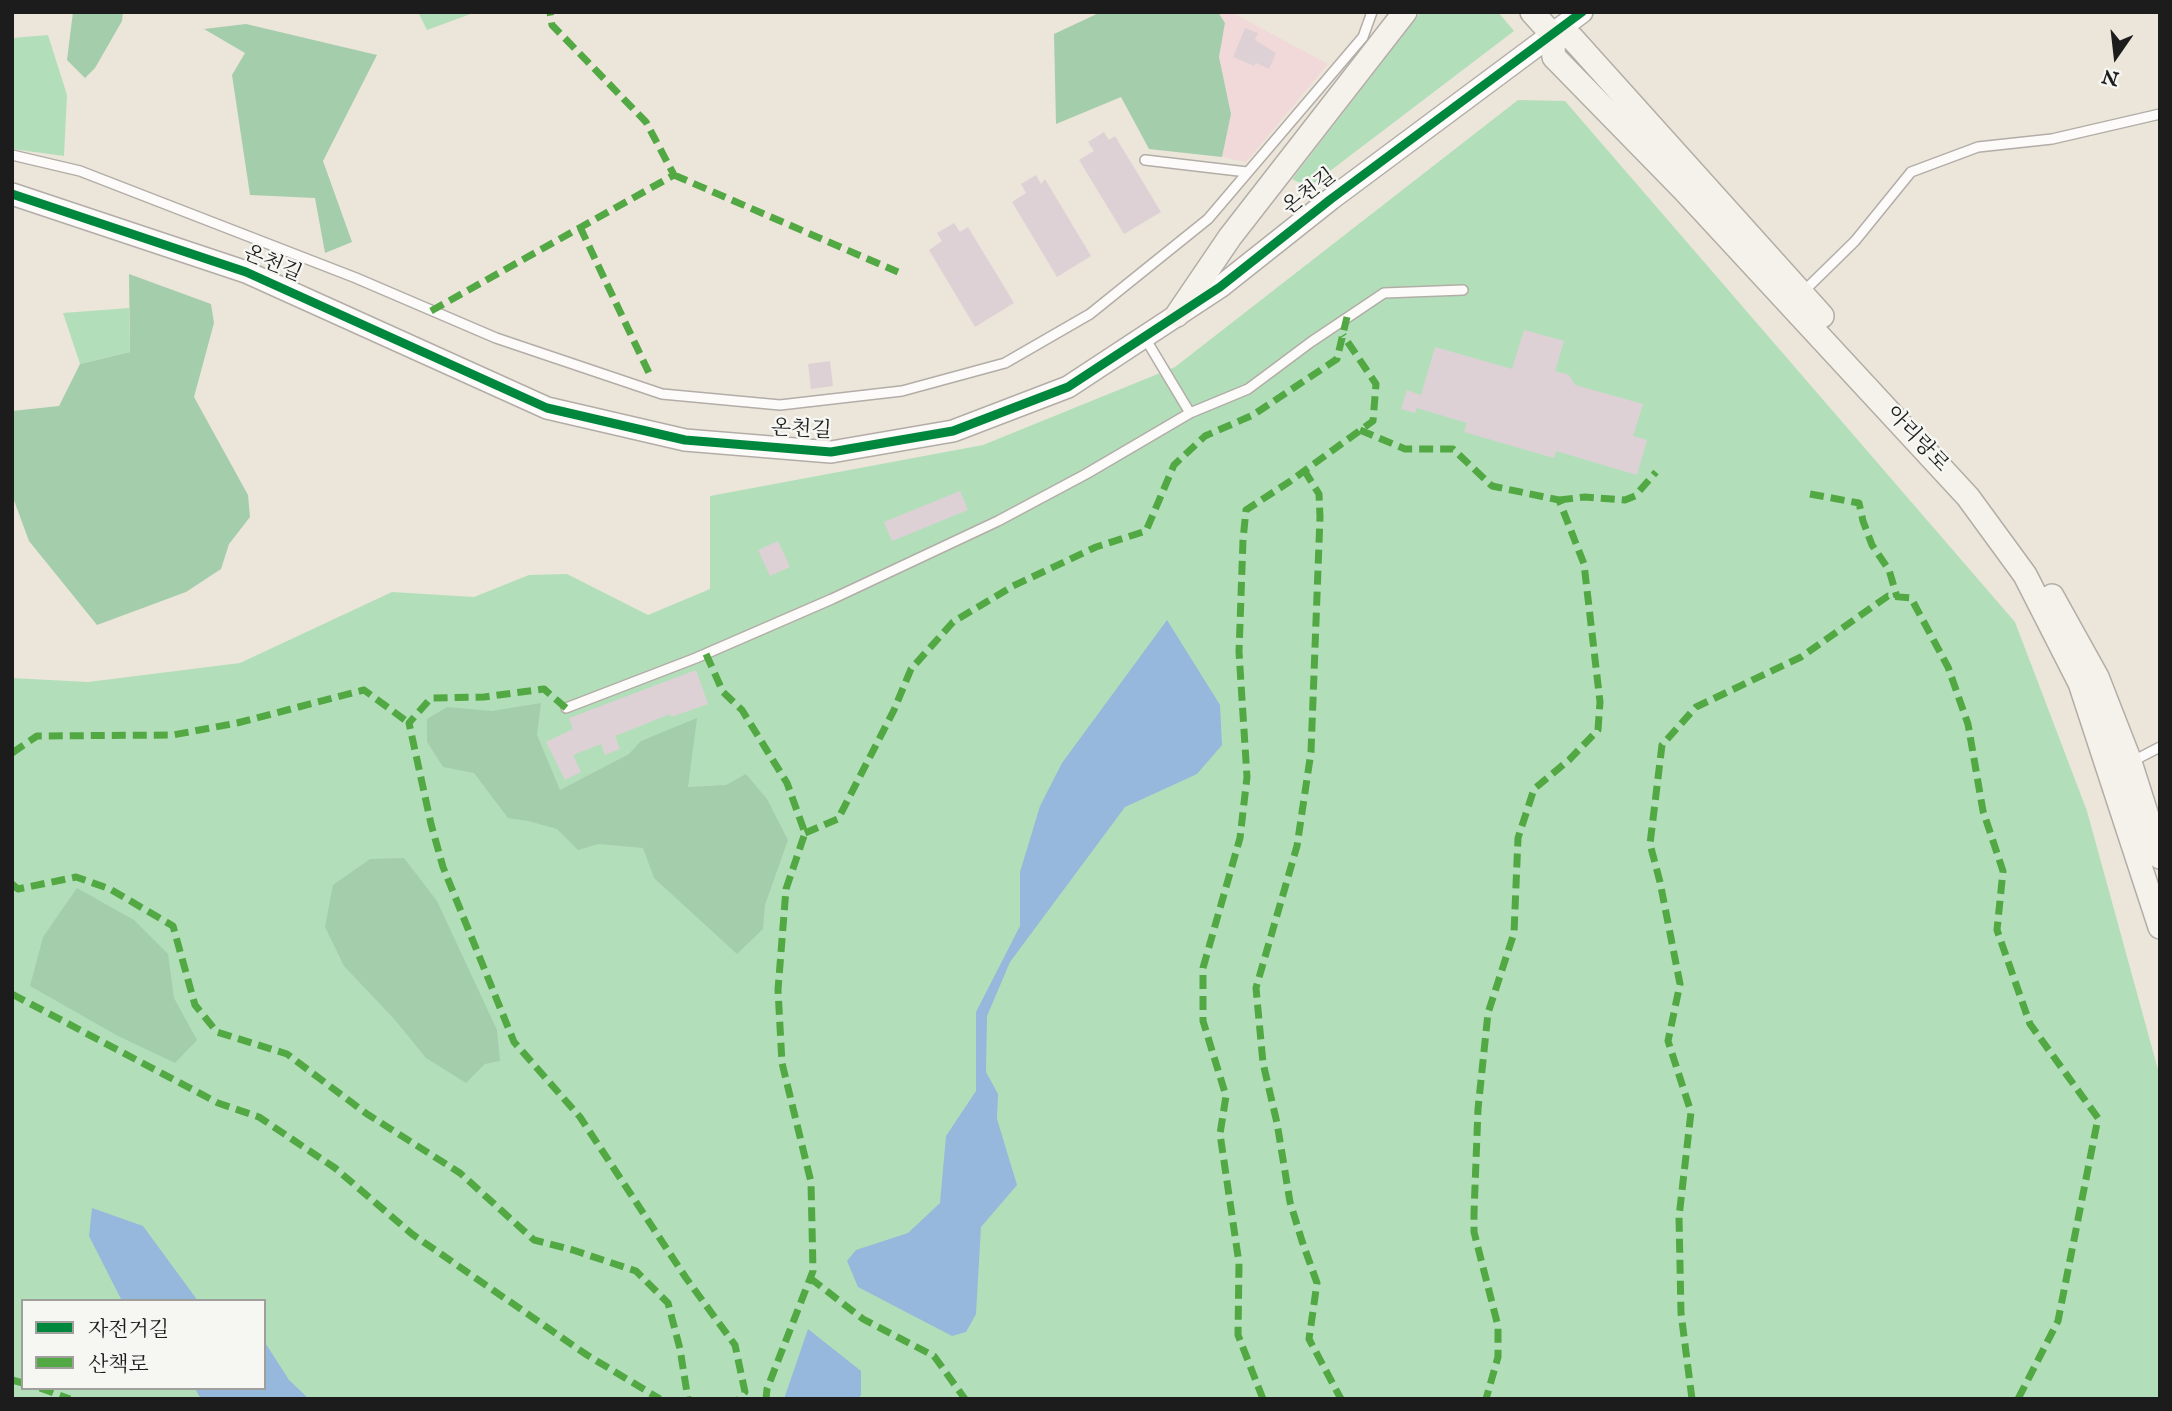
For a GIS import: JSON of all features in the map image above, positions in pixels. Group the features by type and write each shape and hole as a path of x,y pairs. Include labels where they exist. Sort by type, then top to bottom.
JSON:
{"main road":[{"path":"1177,315 1230,237 1405,12"},
{"name":"아리랑로","path":"1532,12 1551,33 1572,38 1979,491 2036,567 2097,677 2130,763 2160,857"},
{"name":"아리랑로","path":"1551,33 1554,57 1684,190 1968,496 2025,575 2080,683 2160,927"}],"street":[{"name":"온천길","path":"12,194 246,272 547,408 685,440 831,452 953,431 1068,387 1220,287 1331,199 1582,12"}],"lane":[{"path":"12,155 80,172 356,278 496,338 662,394 780,405 902,391 1006,363 1090,314 1208,219 1363,37 1372,12"},
{"path":"1801,293 1855,241 1911,172 1978,147 2052,139 2160,114"},
{"path":"1145,160 1247,172"},
{"path":"566,708 696,658 998,522 1190,413 1248,389 1384,293 1463,290"},
{"path":"1144,336 1190,413"},
{"path":"2130,763 2160,747"}],"shaded area":[{"path":"1218,12 1231,12 1328,64 1246,162 1222,157 1231,114 1219,57 1225,23"}],"green space":[{"path":"73,12 123,12 122,21 95,68 85,78 67,60"},
{"path":"418,12 476,12 427,30"},
{"path":"1101,12 1218,12 1225,23 1219,57 1231,114 1222,157 1149,149 1121,97 1056,124 1054,34"},
{"path":"1421,12 1498,12 1514,31 1309,187 1292,179"},
{"path":"246,24 377,55 323,161 352,242 325,253 315,198 250,195 232,75 245,53 204,29"},
{"path":"48,35 67,95 64,156 12,149 12,38"},
{"path":"1518,100 1565,101 2015,622 2087,811 2160,1077 2160,1399 12,1399 12,678 88,682 240,663 392,592 474,597 529,575 567,574 648,615 710,589 710,496 983,445 1175,367"},
{"path":"129,274 211,304 214,323 194,397 248,495 250,517 229,544 221,569 186,592 97,625 29,541 12,495 12,411 59,406 80,364 130,352"},
{"path":"129,308 130,352 80,364 63,313"},
{"path":"541,703 537,735 560,790 629,754 641,741 697,718 688,787 726,785 746,774 767,799 788,840 765,905 763,929 737,954 654,878 643,848 598,844 578,850 557,829 508,818 474,773 443,767 427,742 427,719 447,707 492,711"},
{"path":"404,858 437,901 497,1030 500,1061 485,1064 466,1083 426,1058 395,1020 344,966 325,927 333,885 370,859"},
{"path":"77,888 134,920 168,954 174,998 197,1040 175,1063 118,1036 30,986 43,937"}],"water":[{"path":"1167,620 1220,705 1222,745 1197,774 1125,807 1010,962 987,1016 986,1072 998,1094 997,1119 1017,1185 981,1227 976,1314 966,1332 952,1336 858,1287 847,1261 856,1250 908,1233 940,1203 946,1136 976,1091 976,1012 1020,926 1020,872 1040,806 1062,763"},
{"path":"92,1208 143,1226 197,1299 121,1299 89,1236"},
{"path":"808,1329 861,1371 861,1395 858,1399 784,1399"},
{"path":"266,1344 289,1380 309,1399 204,1399 196,1390 266,1390"}],"building":[{"path":"1245,28 1258,33 1255,40 1276,53 1269,69 1233,57"},
{"path":"1104,132 1109,140 1115,136 1161,212 1124,234 1079,160 1094,151 1088,142"},
{"path":"1036,175 1041,184 1045,179 1091,256 1057,277 1012,202 1026,193 1021,184"},
{"path":"954,223 960,232 968,227 1014,303 975,327 929,250 942,241 937,233"},
{"path":"1524,330 1564,341 1555,371 1569,375 1575,385 1643,404 1633,436 1647,440 1637,475 1556,451 1554,458 1464,432 1467,423 1417,408 1415,413 1401,409 1407,390 1421,395 1435,347 1512,369"},
{"path":"830,361 833,386 811,389 808,364"},
{"path":"960,491 968,510 892,541 884,522"},
{"path":"778,541 790,567 770,576 758,550"},
{"path":"696,670 708,704 671,717 670,714 615,736 620,749 605,755 601,744 573,755 581,772 565,780 546,742 573,729 569,718"}],"marked path":[{"path":"431,311 674,175 646,122 552,25 550,12"},
{"path":"674,175 898,272"},
{"path":"580,227 649,373"},
{"path":"805,833 838,819 894,710 911,669 953,622 1013,586 1096,547 1146,531 1174,465 1205,436 1253,415 1337,359 1347,317"},
{"path":"1263,1399 1238,1335 1239,1263 1220,1134 1226,1096 1203,1021 1203,968 1240,838 1247,777 1239,652 1246,510 1373,421 1376,384 1343,335"},
{"path":"1360,430 1405,449 1453,449 1492,486 1559,500 1584,564 1600,702 1598,730 1569,760 1534,789 1518,838 1514,933 1488,1013 1478,1109 1474,1213 1474,1232 1498,1326 1498,1357 1486,1399"},
{"path":"1304,470 1319,494 1320,517 1311,752 1297,846 1256,988 1263,1063 1277,1123 1290,1202 1317,1283 1309,1339 1341,1399"},
{"path":"1559,500 1585,497 1625,500 1635,496 1656,472"},
{"path":"1810,494 1859,503 1872,545 1889,570 1897,597"},
{"path":"1692,1399 1681,1313 1679,1217 1691,1112 1668,1041 1680,984 1650,844 1662,745 1696,707 1801,657 1888,596 1911,598 1948,667 1968,724 1983,811 2003,871 1997,930 2030,1024 2098,1118 2058,1321 2018,1399"},
{"path":"706,654 723,692 742,710 787,783 805,833 786,889 778,990 782,1063 811,1182 813,1271 767,1389 766,1399"},
{"path":"566,708 544,689 484,697 431,698 409,723 431,824 443,867 514,1042 580,1117 686,1278 735,1345 745,1392 739,1399"},
{"path":"12,753 37,736 173,735 237,723 364,690 409,723"},
{"path":"12,884 18,889 76,877 110,889 173,926 195,1005 217,1032 287,1054 367,1114 460,1173 534,1240 636,1271 668,1303 680,1349 688,1399"},
{"path":"12,994 218,1103 259,1117 335,1168 412,1234 587,1355 660,1399"},
{"path":"810,1278 863,1319 934,1356 965,1399"},
{"path":"12,1380 21,1382"},
{"path":"45,1390 70,1399"}],"cycle path":[{"path":"12,194 246,272 547,408 685,440 831,452 953,431 1068,387 1220,287 1331,199 1582,12"}]}
